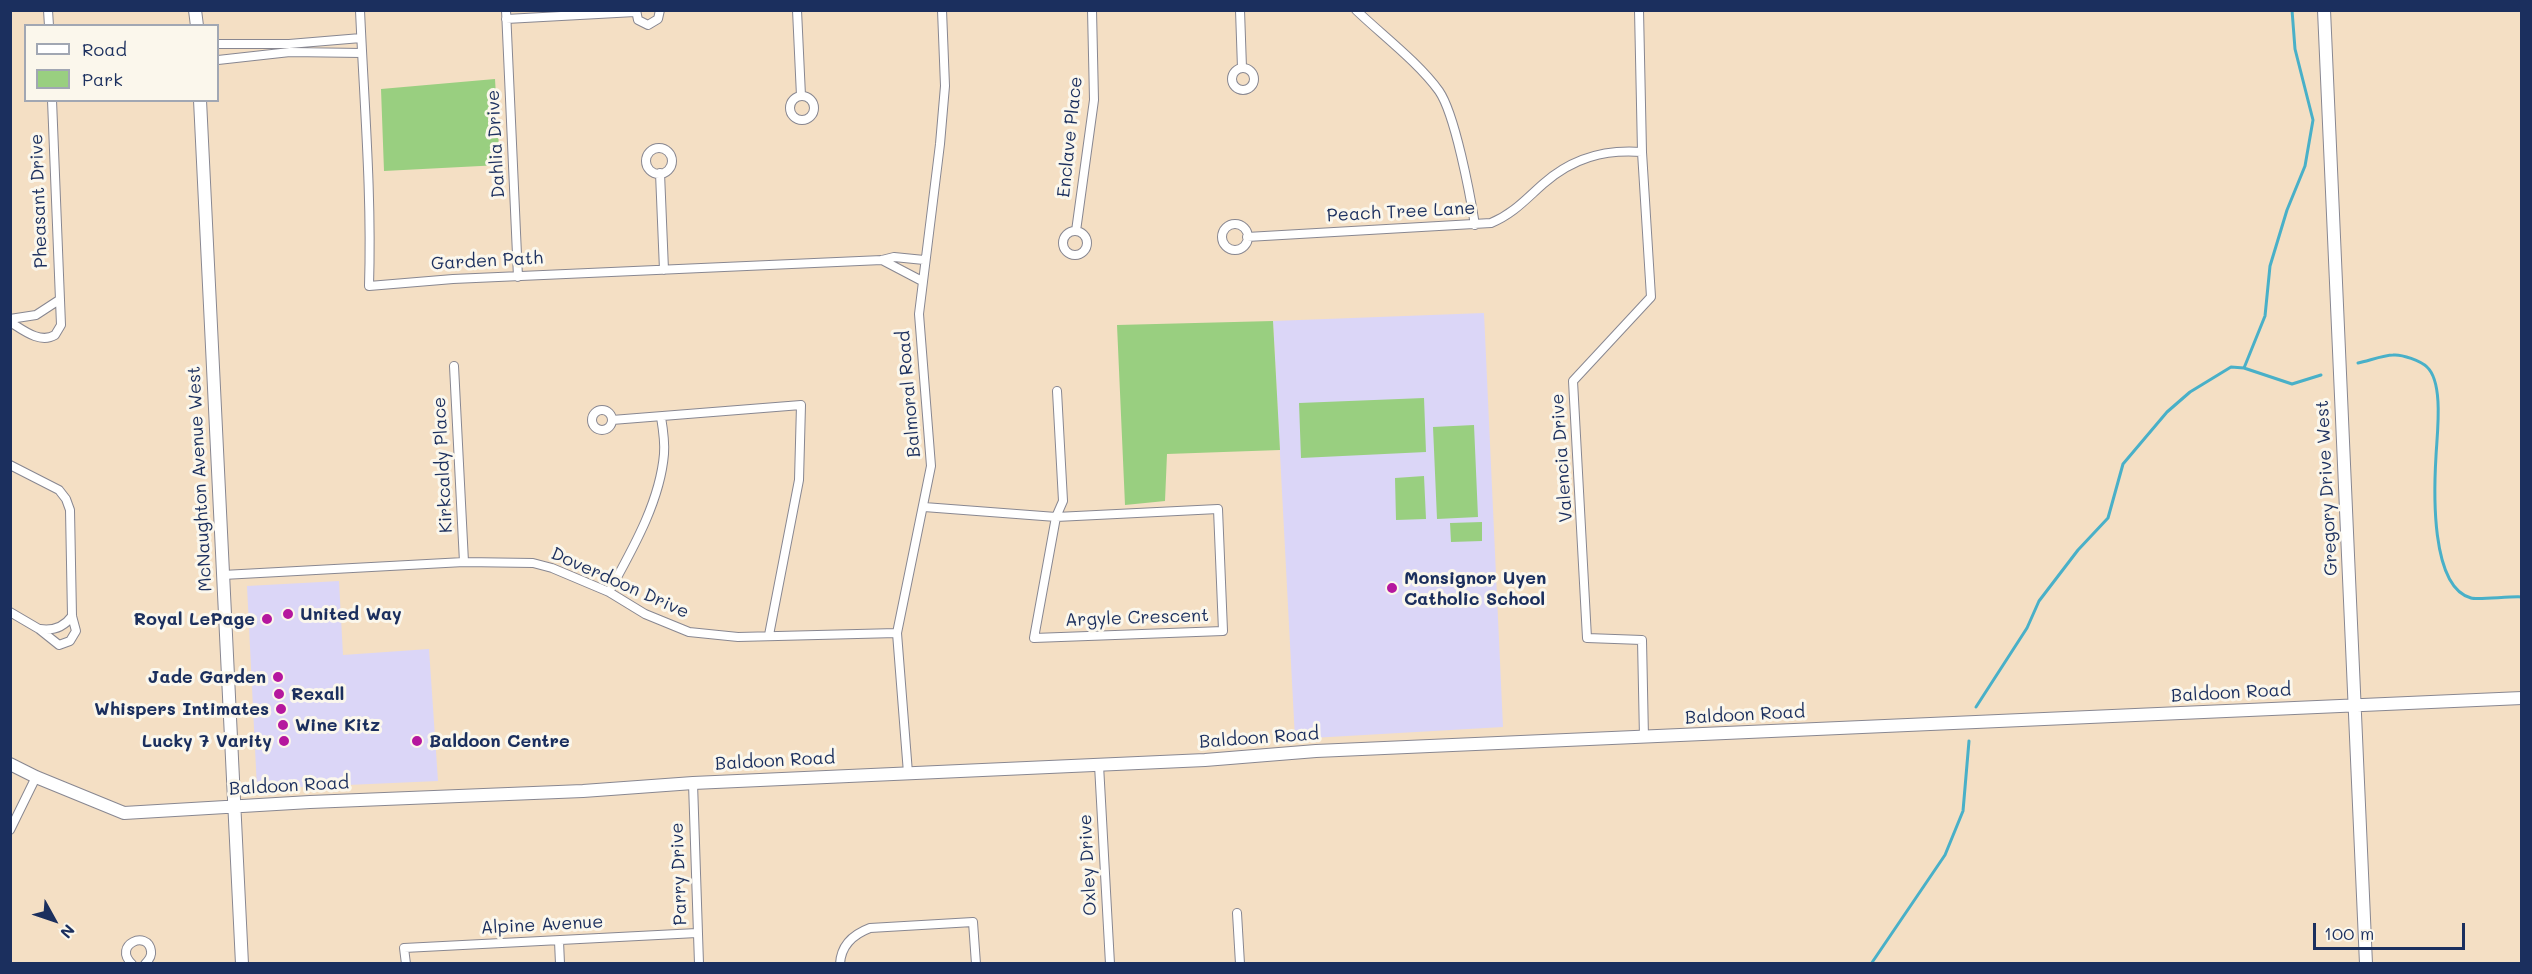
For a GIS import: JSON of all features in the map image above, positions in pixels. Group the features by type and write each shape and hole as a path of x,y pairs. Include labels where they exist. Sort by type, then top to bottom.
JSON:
{"street":[{"name":"Garden Path","path":"360,10 370,253 369,286 882,260 894,257 924,260"},
{"path":"506,15 636,11 638,20 648,25 658,19 660,10"},
{"path":"797,10 801,96"},
{"name":"Balmoral Road","path":"908,773 897,633 931,466 919,314 945,86 942,10"},
{"name":"Enclave Place","path":"1076,231 1095,87 1092,10"},
{"path":"1240,10 1242,68"},
{"path":"1356,10 1440,92 1452,122 1475,225"},
{"name":"Valencia Drive","path":"1639,10 1642,152 1652,297 1573,381 1587,638 1642,640 1644,738"},
{"name":"Gregory Drive West","path":"2324,10 2366,963"},
{"name":"Dahlia Drive","path":"506,15 519,277"},
{"path":"219,44 289,44 361,38"},
{"path":"219,60 291,52 362,52"},
{"name":"Pheasant Drive","path":"10,320 35,336 50,338 59,331 61,325 52,102"},
{"name":"McNaughton Avenue West","path":"200,102 242,963"},
{"name":"Peach Tree Lane","path":"1247,237 1491,223 1508,216 1563,168 1584,157 1621,150 1642,152"},
{"path":"660,174 664,270"},
{"path":"882,260 922,281"},
{"name":"Pheasant Drive","path":"10,320 36,315 59,300"},
{"name":"Kirkcaldy Place","path":"454,366 464,562"},
{"path":"1056,516 1063,501 1057,391"},
{"path":"612,420 661,417 686,412 801,405 799,480 769,635"},
{"path":"609,592 644,526 661,470 664,452 661,417"},
{"path":"10,465 60,490 66,499 70,510 72,616 76,631 74,637 65,645 54,643 39,629 10,612"},
{"name":"Argyle Crescent","path":"924,507 1056,516 1218,508 1223,631 1034,638 1056,516"},
{"name":"Doverdoon Drive","path":"223,575 464,562 533,563 552,568 609,592 645,614 689,632 738,637 897,633"},
{"path":"39,629 52,630 72,616"},
{"name":"Baldoon Road","path":"10,764 124,813 693,783 1205,760 1316,751 2522,698"},
{"name":"Oxley Drive","path":"1100,765 1110,963"},
{"path":"10,831 36,777"},
{"name":"Parry Drive","path":"693,783 699,963"},
{"path":"1237,912 1240,963"},
{"path":"840,963 846,945 857,933 870,928 973,922 976,963"},
{"name":"Alpine Avenue","path":"406,963 404,948 698,933"},
{"path":"132,963 127,958 127,950 131,942 140,940 147,943 151,950 151,958 145,963"},
{"path":"560,941 560,963"}],"shaded area":[{"name":"Monsignor Uyen Catholic School","path":"1484,313 1503,727 1295,739 1273,321"},
{"path":"339,581 343,655 429,649 438,781 257,789 247,586"}],"green space":[{"path":"495,79 500,165 384,171 381,89"},
{"path":"1273,321 1280,450 1167,454 1165,501 1125,505 1117,325"},
{"path":"1424,398 1426,452 1301,458 1299,403"},
{"path":"1474,425 1478,517 1437,519 1433,427"},
{"path":"1424,476 1426,519 1396,520 1395,478"},
{"path":"1482,522 1482,541 1451,542 1450,523"}],"waterway":[{"path":"2244,368 2265,316 2270,266 2287,210 2305,166 2313,120 2295,49 2292,10"},
{"path":"2358,363 2393,355 2416,360 2427,367 2436,385 2438,396 2435,513 2441,557 2448,576 2458,590 2471,598 2522,597"},
{"path":"1976,707 2027,628 2039,601 2078,550 2108,518 2123,464 2167,412 2190,392 2231,367 2244,368 2292,384 2321,375"},
{"path":"1871,964 1945,855 1963,811 1969,741"}],"place":[{"name":"Monsignor Uyen Catholic School","path":"1392,588"},
{"name":"United Way","path":"288,614"},
{"name":"Royal LePage","path":"267,619"},
{"name":"Jade Garden","path":"278,677"},
{"name":"Rexall","path":"279,694"},
{"name":"Whispers Intimates","path":"281,709"},
{"name":"Wine Kitz","path":"283,725"},
{"name":"Lucky 7 Varity","path":"284,741"},
{"name":"Baldoon Centre","path":"417,741"}]}
